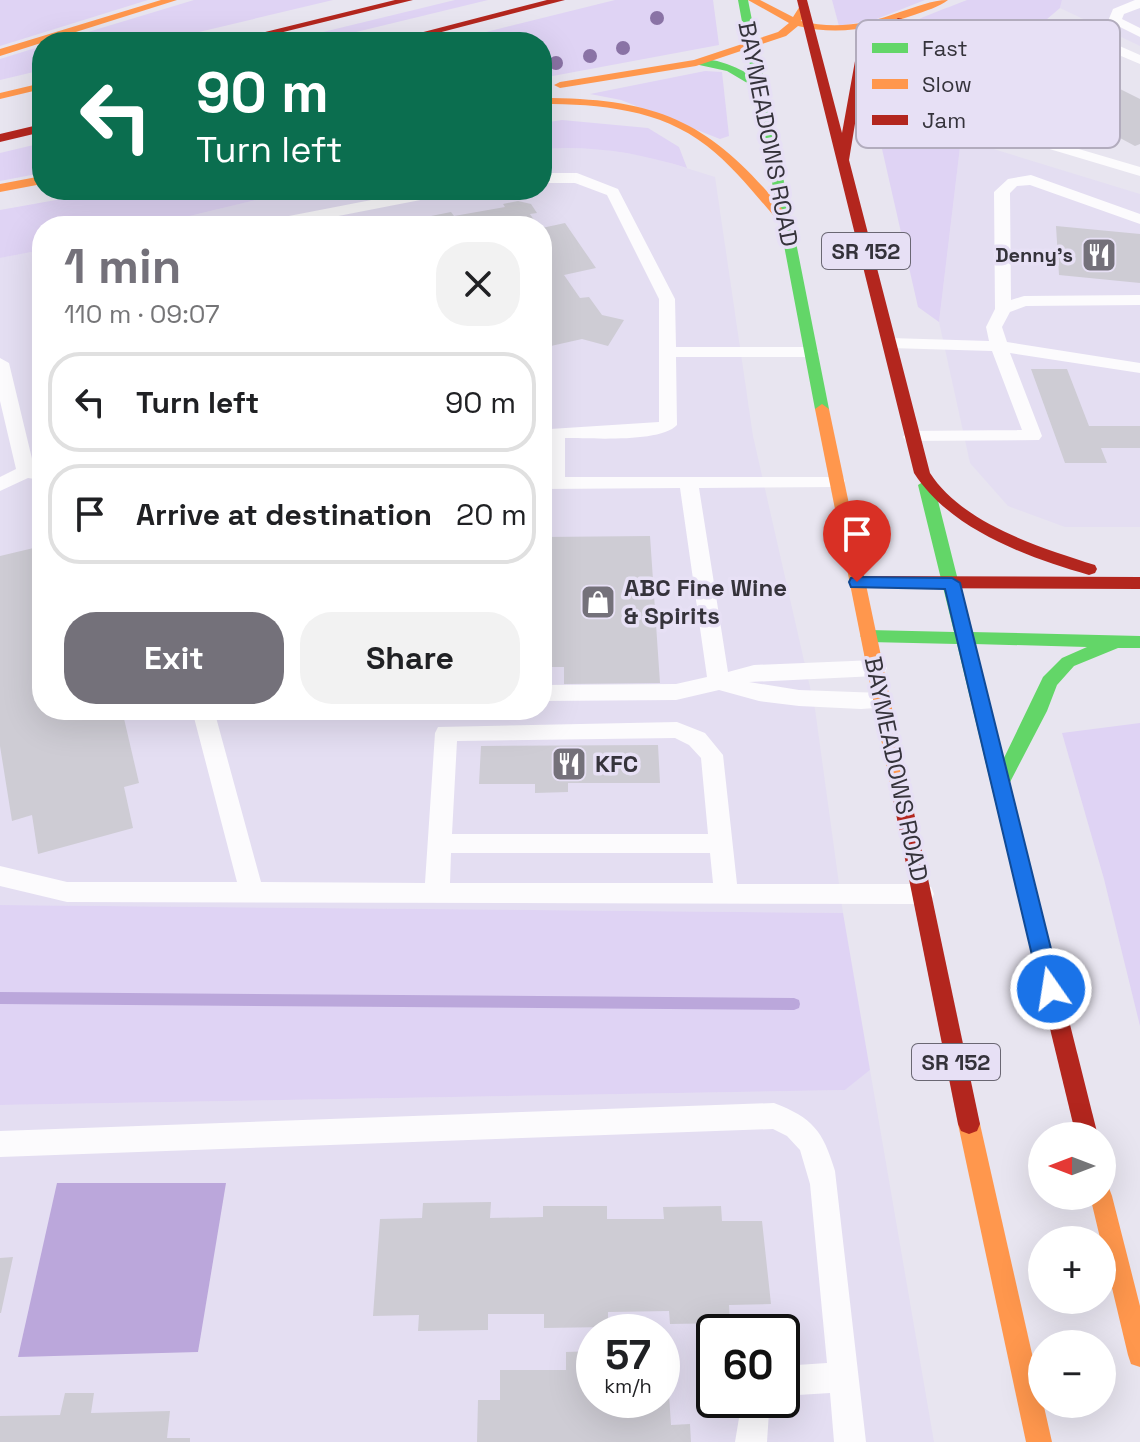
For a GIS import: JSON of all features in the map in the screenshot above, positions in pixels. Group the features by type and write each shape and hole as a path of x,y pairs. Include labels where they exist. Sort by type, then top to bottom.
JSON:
{"main road":[{"path":"68,32 172,0"},
{"path":"272,32 408,0"},
{"path":"430,32 560,0"},
{"name":"BAYMEADOWS ROAD","path":"743,0 836,481 1039,1442"},
{"path":"753,0 767,12 803,15 856,30"},
{"path":"886,20 943,0"},
{"path":"901,20 914,11"},
{"path":"552,86 696,63 782,34 803,15"},
{"name":"SR 152","path":"803,15 952,583 1084,1122"},
{"path":"0,53 32,43"},
{"path":"696,63 716,63 736,68 759,85"},
{"path":"843,160 856,85"},
{"path":"0,96 32,88"},
{"path":"552,101 571,100 630,108 691,131 711,143 785,220"},
{"path":"0,138 32,130"},
{"path":"0,188 32,182"},
{"path":"924,479 982,527 1010,543 1139,583"},
{"path":"857,582 1139,583"},
{"path":"869,636 1140,642"},
{"path":"1000,784 1038,711 1049,682 1068,662 1117,642"},
{"path":"1116,1257 1140,1355"}],"lane":[{"path":"1115,20 1118,12 1140,3"},
{"path":"1120,23 1140,33"},
{"path":"1120,50 1140,60"},
{"path":"1060,148 1140,172"},
{"path":"552,178 577,178 613,192 667,299 668,352 668,425 653,430 552,432"},
{"path":"912,437 1033,436 994,327 1003,309 1002,192 1013,182 1031,180 1140,219"},
{"path":"314,216 395,200"},
{"path":"1003,309 1024,301 1140,300"},
{"path":"890,343 999,346 1140,368"},
{"path":"668,352 810,352"},
{"path":"0,363 32,467"},
{"path":"0,485 32,474"},
{"path":"552,483 836,481"},
{"path":"689,482 719,682"},
{"path":"552,693 676,692 754,673 876,668"},
{"path":"719,682 763,695 882,701"},
{"path":"206,720 252,892"},
{"path":"437,892 446,733 677,730 697,739 712,755 726,893"},
{"path":"440,844 721,843"},
{"path":"0,876 67,892 922,894"},
{"path":"0,1144 774,1116 790,1122 814,1145 824,1184 850,1442"},
{"path":"1116,1228 1140,1228"},
{"path":"800,1380 843,1377"},
{"path":"751,1442 753,1418"}],"shaded area":[{"path":"0,0 148,0 45,32 32,32 32,36 0,46"},
{"path":"194,0 333,0 199,32 88,32"},
{"path":"455,0 488,0 356,32 323,32"},
{"path":"615,0 713,0 719,45 552,76 552,32 486,32"},
{"path":"832,0 925,0 874,20 856,20 856,23 839,26"},
{"path":"967,0 1062,0 1060,8 1046,20 916,20"},
{"path":"1062,0 1140,0 1140,46 1120,36 1120,20 1085,20 1060,8"},
{"path":"32,49 32,72 0,80 0,59"},
{"path":"705,71 722,72 729,136 720,139 621,100 590,94"},
{"path":"552,122 648,128 679,147 687,168 615,151 552,149"},
{"path":"32,145 32,175 0,181 0,153"},
{"path":"581,146 651,157 715,177 753,436 815,709 843,913 0,905 0,258 32,252 32,720 552,720 552,216 189,216 256,200 552,200 552,148"},
{"path":"882,148 960,148 939,322 918,307"},
{"path":"960,148 990,148 1140,194 1140,527 1065,527 1008,506 970,463 939,322"},
{"path":"56,200 256,200 189,216 32,216 32,252 0,258 0,210"},
{"path":"1140,723 1140,1026 1104,879 1062,733"},
{"path":"0,905 843,913 870,1070 845,1090 0,1105"},
{"path":"870,1070 934,1442 0,1442 0,1105 845,1090"},
{"path":"57,1183 226,1183 198,1352 18,1357"}],"building":[{"path":"1120,89 1140,99 1140,144 1135,146 1120,138"},
{"path":"518,201 531,204 537,213 530,214 531,216 454,216 505,207 503,204"},
{"path":"451,212 454,216 431,216"},
{"path":"565,223 596,268 564,275 580,298 589,297 602,315 624,320 608,346 582,339 552,346 552,226"},
{"name":"Denny's","path":"1056,226 1140,234 1140,283 1059,275"},
{"path":"1031,369 1067,369 1089,426 1140,426 1140,448 1101,448 1107,463 1065,463"},
{"name":"ABC Fine Wine & Spirits","path":"650,536 660,683 564,684 564,667 552,667 552,537"},
{"path":"32,548 32,720 124,720 139,783 124,787 133,828 38,854 32,815 12,821 0,746 0,556"},
{"name":"KFC","path":"658,745 660,783 568,783 568,792 535,793 535,784 479,784 481,746"},
{"path":"491,1202 490,1218 543,1217 543,1206 607,1206 607,1219 664,1219 663,1207 721,1206 722,1221 762,1221 771,1304 729,1305 730,1314 696,1314 696,1324 680,1324 680,1314 669,1314 669,1311 608,1312 576,1314 576,1328 544,1328 544,1314 488,1314 488,1330 418,1331 419,1315 373,1316 380,1219 422,1218 423,1203"},
{"path":"13,1257 1,1313 0,1313 0,1258"},
{"path":"566,1352 576,1352 576,1418 671,1418 671,1425 690,1424 691,1442 477,1442 478,1400 500,1400 500,1370 566,1370"},
{"path":"65,1393 94,1393 91,1413 170,1411 167,1438 190,1438 190,1442 0,1442 0,1416 60,1415"}],"waterway":[{"path":"0,998 794,1004"}],"traffic: fast":[{"path":"743,0 822,409"},
{"path":"696,63 730,68 759,85"},
{"path":"926,485 1030,905"},
{"path":"869,636 1140,642"},
{"path":"1000,784 1038,711 1049,682 1068,662 1113,643"}],"traffic: slow":[{"path":"68,32 172,0"},
{"path":"753,0 801,24 824,28 856,27"},
{"path":"888,20 943,0"},
{"path":"560,85 696,63 751,46 782,34 794,24 804,8"},
{"path":"0,53 32,43"},
{"path":"0,96 32,88"},
{"path":"552,101 632,108 653,113 694,131 741,171 785,220"},
{"path":"0,188 32,182"},
{"path":"822,409 900,789"},
{"path":"969,1124 1039,1442"},
{"path":"1104,1210 1140,1355"}],"traffic: jam":[{"path":"272,32 408,0"},
{"path":"430,32 560,0"},
{"path":"802,0 922,473"},
{"path":"843,160 856,85"},
{"path":"0,138 32,130"},
{"path":"922,473 932,489 971,519 1047,555 1089,569"},
{"path":"857,582 1140,583"},
{"path":"900,789 969,1124"},
{"path":"1030,905 1084,1122"}],"place":[{"name":"Denny's","path":"1099,255"},
{"name":"ABC Fine Wine & Spirits","path":"598,602"},
{"name":"KFC","path":"569,764"}],"route":[{"path":"857,582 952,583 1051,989"}]}
